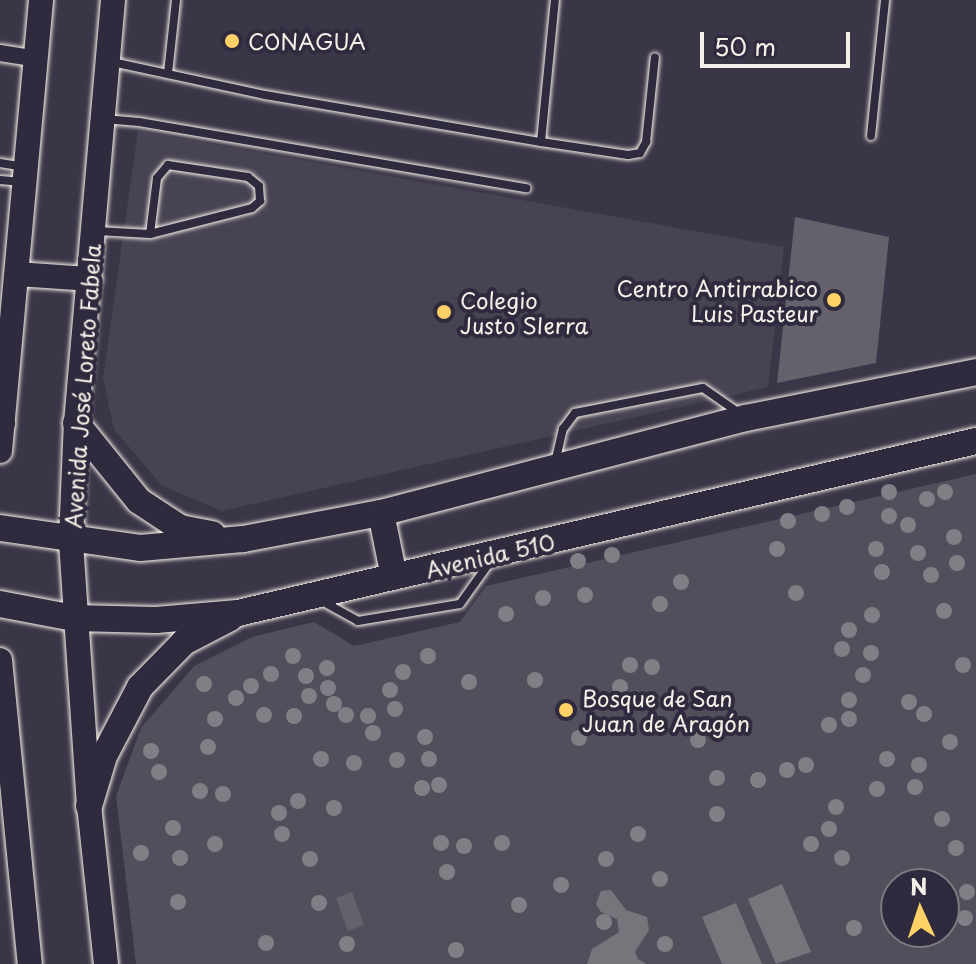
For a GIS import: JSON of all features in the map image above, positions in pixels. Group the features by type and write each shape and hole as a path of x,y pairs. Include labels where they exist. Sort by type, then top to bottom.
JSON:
{"main road":[{"path":"0,451 18,274 16,176 36,59 41,0"},
{"name":"Avenida José Loreto Fabela","path":"106,964 89,806 71,540 76,423 113,0"},
{"path":"18,274 90,279"},
{"path":"0,528 140,548 243,539 381,513 746,418 976,372"},
{"path":"76,423 139,501 180,528 243,539"},
{"name":"Avenida 510","path":"0,604 74,618 156,620 238,613 976,441"},
{"path":"381,513 394,577"},
{"path":"89,806 104,756 140,687 184,642 238,613"},
{"path":"0,660 3,730 30,964"}],"street":[{"path":"0,53 36,59"}],"lane":[{"path":"168,73 176,0"},
{"path":"541,142 555,0"},
{"path":"871,136 885,0"},
{"path":"107,62 265,95 628,155 640,153 646,142 655,57"},
{"path":"103,119 139,122 526,188"},
{"path":"0,163 16,176"},
{"path":"93,231 150,234 256,207 261,198 259,186 248,177 168,165 157,178 150,234"},
{"path":"554,468 563,429 575,413 703,388 711,390 746,418"},
{"path":"312,596 358,621 460,604 495,553"}],"shaded area":[{"name":"Colegio Justo SIerra","path":"138,131 784,247 768,387 222,511 162,486 114,429 103,378"},
{"name":"Bosque de San Juan de Aragón","path":"976,474 976,964 136,964 116,796 141,728 194,666 252,637 314,622 354,646 460,622 486,586"},
{"path":"782,884 811,952 776,964 748,899"},
{"path":"611,890 626,910 647,917 649,930 635,952 638,959 646,964 587,964 592,949 619,932 617,919 601,912 596,904 601,891"},
{"path":"736,903 762,964 722,964 702,917"}],"building":[{"name":"Centro Antirrabico Luis Pasteur","path":"795,217 889,237 876,363 777,383"},
{"path":"352,892 364,925 348,931 336,898"}],"place":[{"name":"CONAGUA","path":"232,41"},
{"name":"Centro Antirrabico Luis Pasteur","path":"834,300"},
{"name":"Colegio Justo SIerra","path":"444,312"},
{"name":"Bosque de San Juan de Aragón","path":"566,710"}]}
